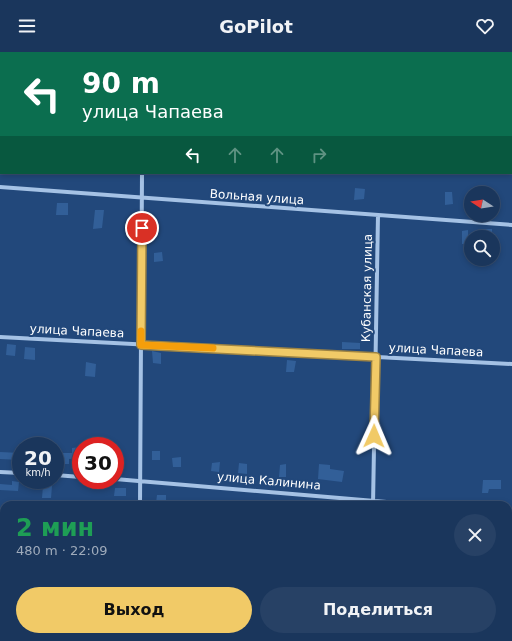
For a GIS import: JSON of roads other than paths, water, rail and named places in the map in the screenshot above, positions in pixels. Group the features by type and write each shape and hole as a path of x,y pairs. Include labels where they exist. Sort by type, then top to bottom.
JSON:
{"street":[{"path":"140,501 142,174"},
{"name":"Вольная улица","path":"0,187 512,225"},
{"name":"Кубанская улица","path":"373,500 378,216"},
{"name":"улица Чапаева","path":"0,337 512,364"},
{"path":"0,472 12,473"},
{"name":"улица Калинина","path":"124,479 383,501"}]}
